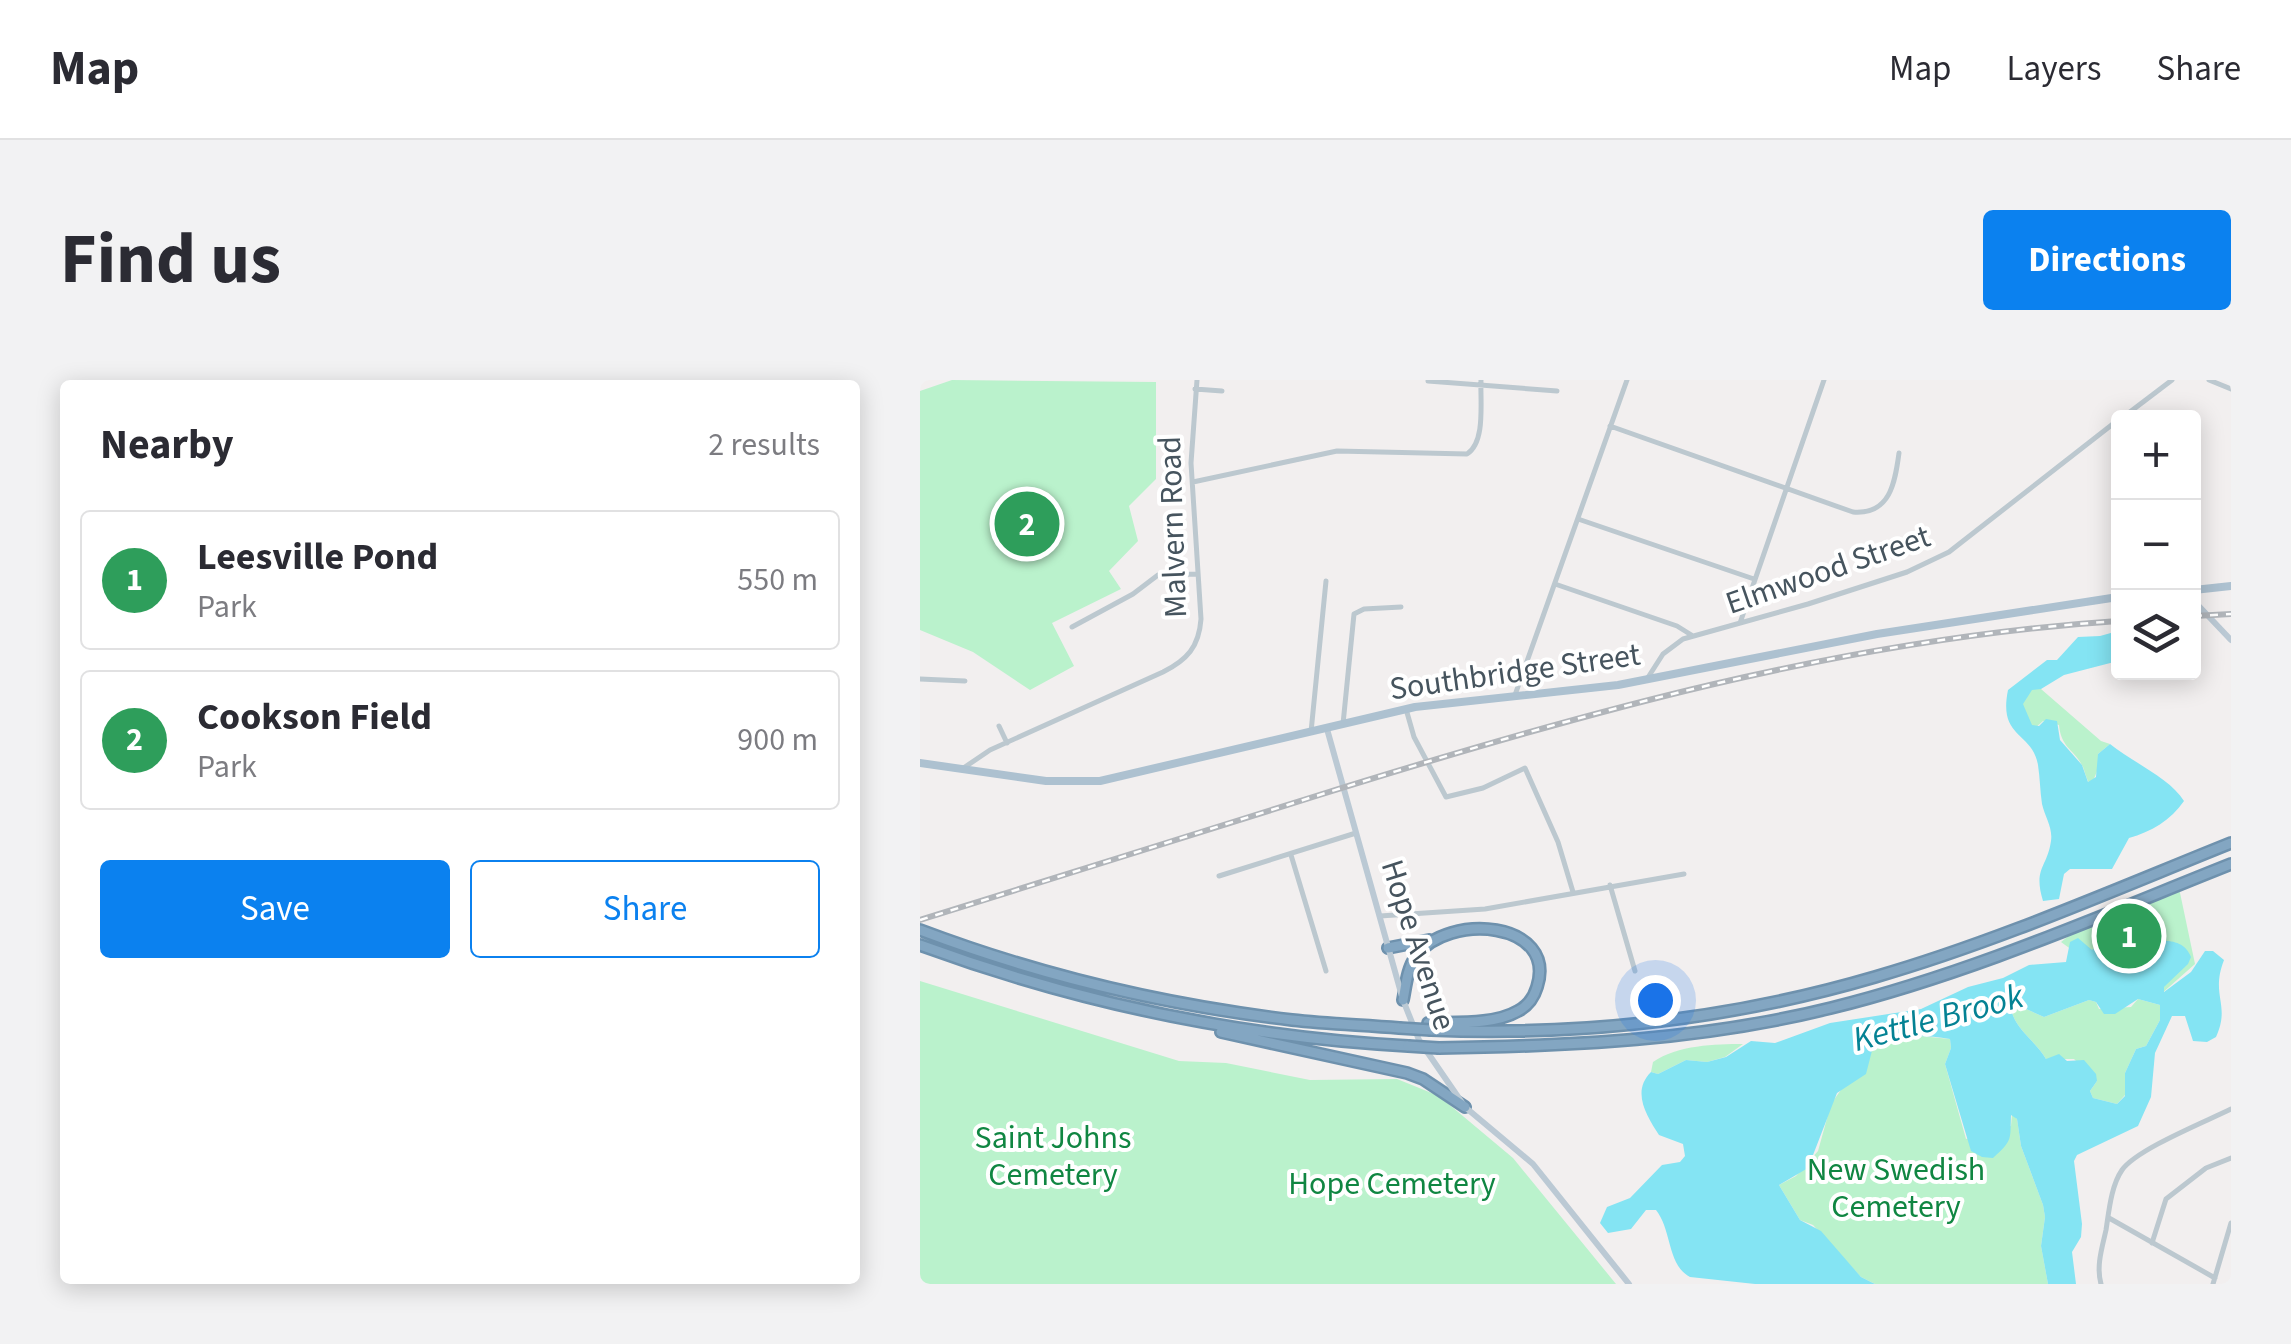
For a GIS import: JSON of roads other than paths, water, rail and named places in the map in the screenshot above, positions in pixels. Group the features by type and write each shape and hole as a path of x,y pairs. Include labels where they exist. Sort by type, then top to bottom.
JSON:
{"highway":[{"path":"920,930 1073,979 1171,1001 1298,1021 1563,1029 1639,1023 1790,998 1866,980 1950,953 2231,843"},
{"path":"1136,1010 1324,1040 1439,1048 1536,1048 1656,1039 1830,1009 1959,970 2231,864"},
{"path":"1388,948 1477,928 1514,936 1534,956 1539,980 1530,1002 1516,1013 1429,1027"},
{"path":"1403,1000 1414,959 1444,935"},
{"path":"920,945 1026,981 1190,1027 1408,1073 1464,1108"}],"main road":[{"path":"2201,589 2231,586"},
{"name":"Southbridge Street","path":"920,763 1046,782 1100,781 1406,709 1647,679 1877,634 2111,598"},
{"path":"2201,608 2231,640"},
{"name":"Hope Avenue","path":"1327,728 1403,1000 1420,1040 1464,1108 1533,1164 1630,1284"}],"street":[{"name":"Malvern Road","path":"962,769 974,758 1183,660 1196,644 1200,632 1191,432 1196,380"},
{"path":"1515,695 1627,380"},
{"path":"1740,624 1824,380"},
{"name":"Elmwood Street","path":"2132,410 2172,380"},
{"path":"2209,380 2231,389"},
{"path":"1428,381 1557,391"},
{"path":"1193,482 1337,451 1455,456 1474,450 1478,440 1480,383"},
{"path":"1195,389 1222,391"},
{"path":"1610,426 1853,512 1882,505 1892,490 1900,453"},
{"name":"Elmwood Street","path":"1647,679 1663,654 1693,636 1906,572 1949,552 2111,426"},
{"path":"1578,519 1754,579"},
{"path":"1072,626 1133,594 1158,575 1198,574"},
{"path":"1311,732 1326,581"},
{"path":"1556,584 1677,626 1693,636"},
{"path":"1344,724 1354,614 1364,609 1401,607"},
{"path":"920,679 965,681"},
{"path":"1406,709 1414,737 1446,798 1483,788 1525,768 1558,842 1572,892"},
{"path":"1000,726 1008,743"},
{"path":"1219,876 1356,833"},
{"path":"1291,854 1326,971"},
{"path":"1379,916 1472,911 1684,874"},
{"path":"1610,885 1635,971"},
{"path":"2101,1284 2099,1266 2120,1174 2131,1160 2231,1109"},
{"path":"2152,1243 2166,1199 2206,1168 2231,1158"},
{"path":"2108,1217 2214,1281 2231,1223"},
{"path":"2222,1250 2231,1252"}],"water":[{"path":"2111,633 2111,663 2064,675 2032,690 2023,704 2032,725 2039,726 2046,719 2057,721 2060,740 2082,765 2088,782 2096,777 2098,754 2110,744 2160,778 2184,801 2160,824 2129,838 2112,869 2070,869 2064,874 2059,899 2043,901 2040,875 2051,832 2042,804 2035,754 2008,718 2008,690 2047,660 2057,660 2078,637"},
{"name":"Kettle Brook","path":"2078,938 2092,950 2109,938 2130,943 2176,943 2191,957 2164,987 2164,992 2191,972 2205,951 2213,951 2224,960 2219,983 2222,1016 2216,1037 2207,1042 2193,1041 2185,1016 2172,1016 2155,1053 2151,1097 2138,1126 2077,1155 2074,1161 2082,1224 2081,1237 2072,1252 2076,1284 2048,1284 2041,1246 2043,1205 2021,1146 2017,1119 2011,1115 2009,1139 1993,1158 1971,1151 1945,1064 1950,1039 1902,1037 1874,1043 1866,1074 1837,1093 1808,1168 1779,1185 1800,1220 1821,1231 1861,1277 1875,1284 1755,1284 1690,1277 1677,1264 1656,1210 1646,1210 1631,1229 1608,1233 1600,1223 1607,1207 1630,1198 1662,1165 1680,1162 1685,1156 1683,1144 1659,1135 1646,1112 1642,1088 1651,1072 1658,1074 1686,1060 1707,1062 1726,1057 1751,1041 1775,1043 1830,1023 1921,1009 2029,965 2066,962 2070,942","holes":["2138,999 2160,1005 2160,1020 2146,1046 2136,1049 2125,1073 2125,1096 2117,1104 2093,1098 2090,1091 2097,1081 2096,1074 2084,1060 2067,1061 2059,1054 2046,1059 2016,1021 2011,1007 2017,1005 2044,1017 2089,1000 2096,1002 2104,1014 2115,1014"]}],"railway":[{"path":"2201,616 2231,614"},
{"path":"920,920 1414,766 1612,709 1712,684 1914,644 2111,622"}],"place":[{"name":"Cookson Field","path":"1027,524"},
{"name":"Leesville Pond","path":"2129,936"}],"park label":[{"name":"Saint Johns Cemetery","path":"1053,1156"},
{"name":"Hope Cemetery","path":"1392,1184"},
{"name":"New Swedish Cemetery","path":"1896,1188"}]}
